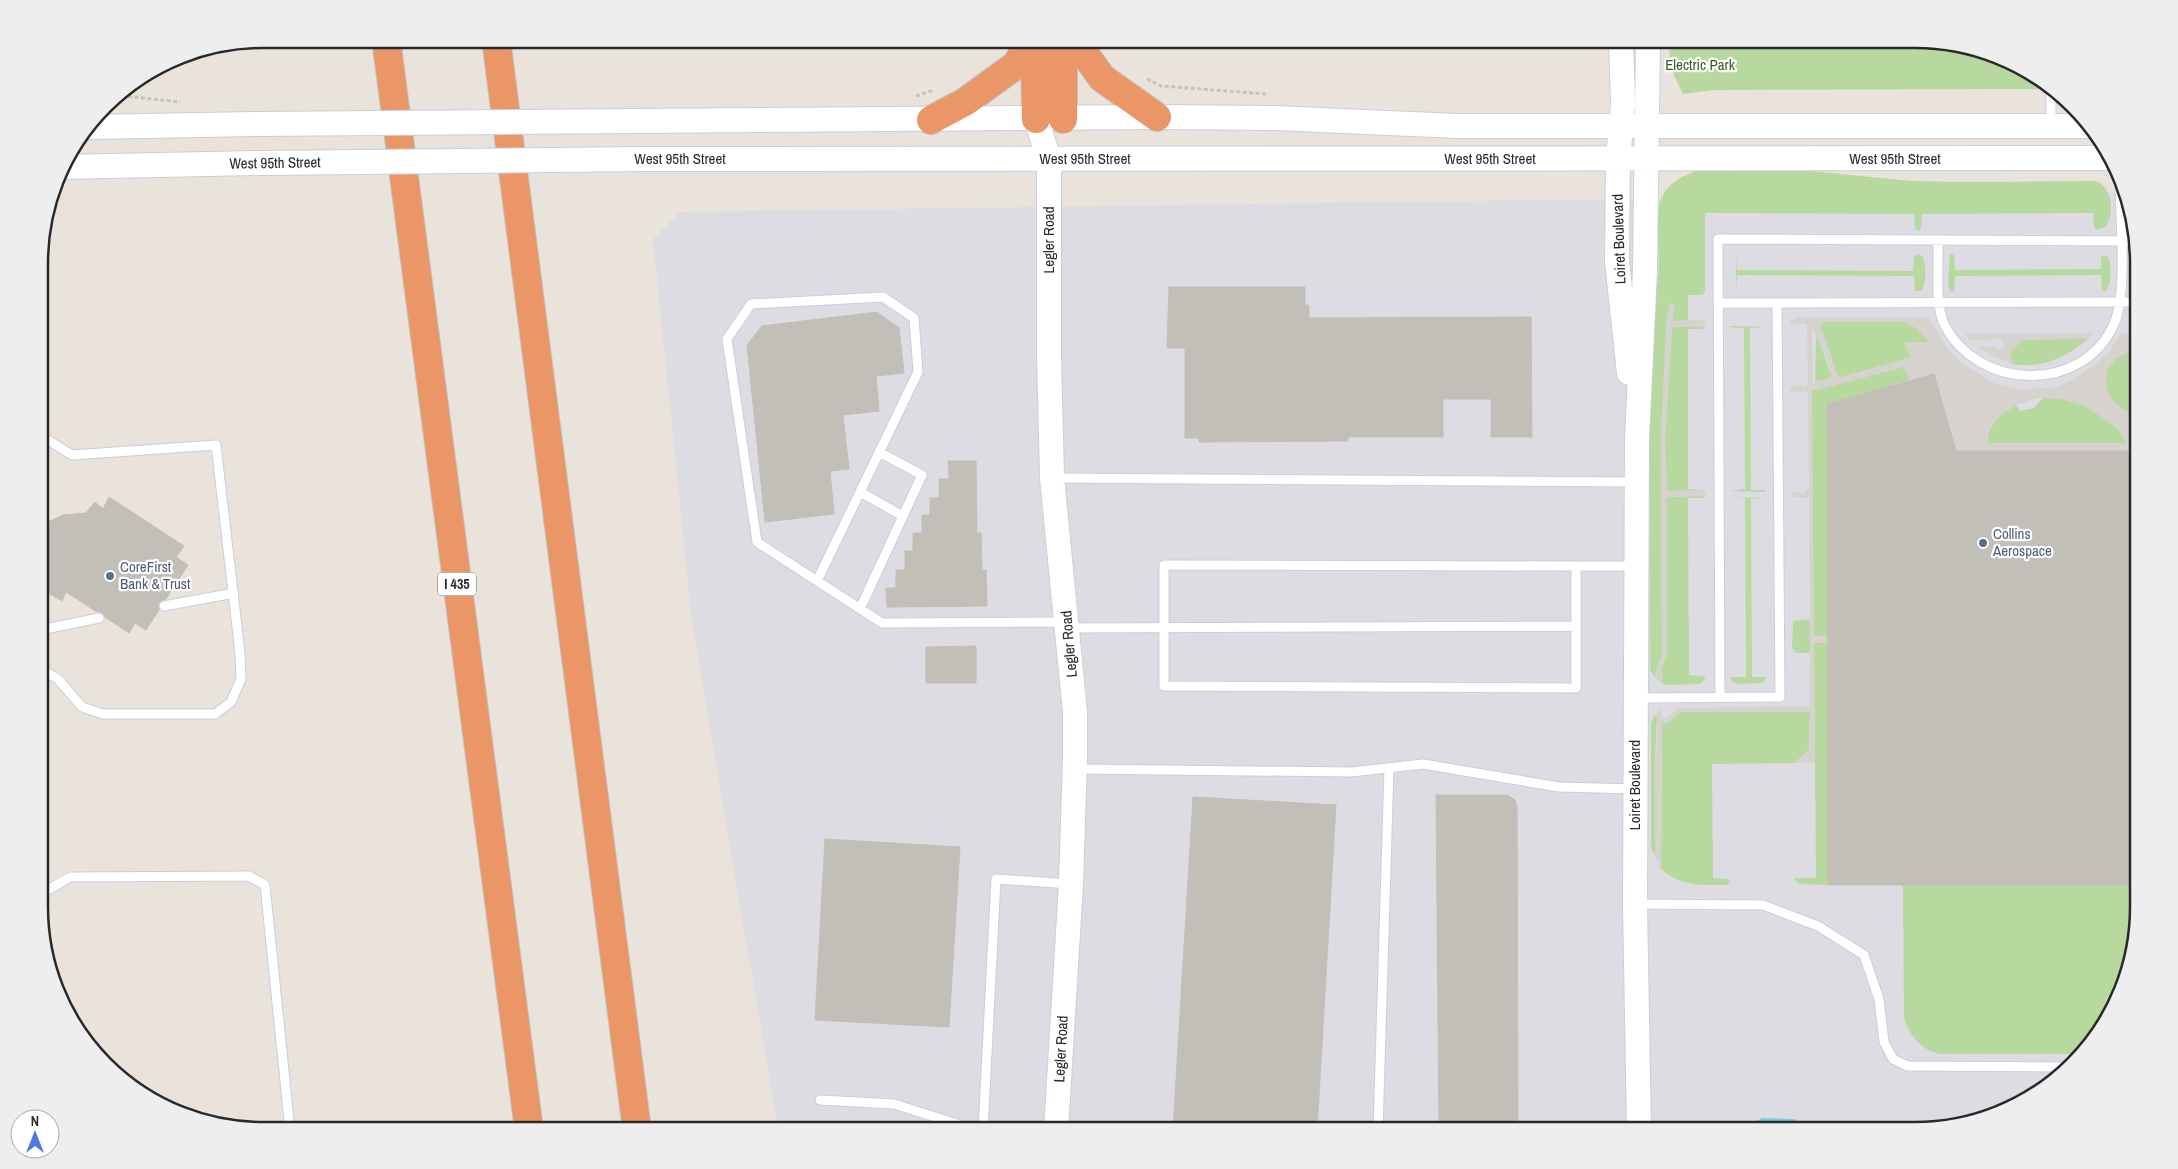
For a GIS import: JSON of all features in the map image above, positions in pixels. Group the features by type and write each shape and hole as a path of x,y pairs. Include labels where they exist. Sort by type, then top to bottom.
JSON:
{"highway":[{"name":"I 435","path":"387,48 528,1122"},
{"path":"497,48 636,1122"},
{"path":"931,120 965,102 1016,65 1026,48"},
{"path":"1035,48 1036,119"},
{"path":"1063,48 1063,119"},
{"path":"1080,48 1102,78 1157,117"}],"main road":[{"name":"Loiret Boulevard","path":"1622,48 1624,104 1620,126 1618,159 1617,261 1637,439"},
{"name":"Loiret Boulevard","path":"1639,1122 1635,904 1636,482 1644,314 1648,159 1648,48"},
{"path":"96,127 1157,117 1275,118 1458,126 2081,126"},
{"path":"1036,119 1049,159"},
{"path":"1049,159 1063,119"},
{"name":"West 95th Street","path":"70,167 642,159 2104,158"},
{"name":"Legler Road","path":"1049,159 1049,356 1052,478 1068,625 1074,712 1075,769 1071,884 1056,1122"}],"lane":[{"path":"2051,96 2051,126"},
{"path":"1938,240 1939,304 1944,325 1965,352 1998,372 2016,376 2055,374 2074,366 2090,355 2107,338 2114,323 2120,302 2120,197"},
{"path":"1720,697 1718,239 2129,240"},
{"path":"817,581 918,372 914,318 883,297 751,304 727,339 756,542 882,623 1164,628 1576,626"},
{"path":"1718,304 2130,302"},
{"path":"1635,698 1780,697 1778,303"},
{"path":"48,440 72,455 216,445 234,593 241,679 231,702 215,714 103,714 82,707 58,679 48,673"},
{"path":"860,609 922,475 879,452"},
{"path":"1052,478 1636,482"},
{"path":"860,492 903,516"},
{"path":"1576,566 1576,688 1164,686 1164,565 1636,566"},
{"path":"164,606 234,593"},
{"path":"48,628 99,618"},
{"path":"1075,769 1351,772 1423,764 1559,787 1635,789"},
{"path":"1378,1122 1389,768"},
{"path":"48,890 70,877 249,876 265,885 289,1122"},
{"path":"983,1122 996,879 1071,884"},
{"path":"1635,904 1763,905 1818,926 1864,955 1879,999 1884,1042 1893,1059 1907,1066 2058,1067"},
{"path":"820,1100 894,1104 951,1122"}],"shaded area":[{"path":"2119,192 2129,234 2130,248 2130,921 2129,935 2119,976 2102,1014 2068,1059 2035,1085 2011,1099 1985,1110 1944,1120 1916,1122 777,1122 691,613 653,239 680,212"},
{"path":"1670,303 1675,304 1672,321 1704,320 1706,324 1703,329 1702,327 1672,327 1665,440 1667,491 1705,490 1706,496 1667,497 1667,653 1661,670 1661,683 1655,677 1655,673 1662,655 1661,434 1667,316"},
{"path":"1799,317 1926,317 1931,321 1946,347 1961,363 1994,383 2020,390 2057,387 2075,379 2108,354 2121,333 2130,334 2130,351 2116,359 2108,369 2106,379 2108,392 2114,402 2130,413 2130,451 1956,451 1934,374 1910,380 1904,367 1812,391 1814,635 1827,636 1827,643 1814,643 1815,763 1794,763 1806,753 1809,747 1810,712 1680,712 1669,722 1662,724 1661,869 1655,856 1657,718 1655,715 1662,709 1662,719 1666,719 1678,708 1810,706 1809,498 1792,497 1791,492 1806,493 1806,490 1809,490 1808,393 1805,391 1790,392 1792,385 1805,386 1808,384 1807,324 1790,323 1790,321","holes":["1824,322 1903,322 1915,327 1930,342 1905,342 1910,358 1838,378 1821,327","1812,328 1826,357 1832,378 1813,383","2038,398 2060,399 2085,406 2121,432 2126,443 1987,443 1990,427 1999,416 2016,405"]},
{"path":"1965,333 2093,333 2088,339 2023,340 2010,352 2012,364 1991,355 1978,346 2001,350 2005,345 2001,339 1970,340"}],"green space":[{"name":"Electric Park","path":"1669,48 1930,48 1944,49 1985,59 2023,76 2042,89 1713,90 1683,94 1670,67"},
{"path":"1696,171 1810,171 1912,181 2096,181 2106,189 2111,202 2111,209 2105,227 2096,230 2093,213 1922,214 1919,231 1915,229 1914,214 1705,213 1705,292 1702,295 1688,295 1688,320 1704,320 1672,321 1674,304 1670,304 1667,316 1661,434 1662,655 1655,677 1650,670 1649,320 1659,270 1658,220 1662,197 1669,187 1680,178"},
{"path":"1736,254 1737,270 1913,271 1914,257 1918,254 1923,257 1925,280 1921,291 1915,291 1914,276 1737,275 1736,292"},
{"path":"1950,254 1954,255 1955,270 2101,269 2101,257 2107,255 2110,263 2110,280 2105,292 2102,290 2101,275 1955,276 1954,291 1951,292 1948,286"},
{"path":"1824,322 1903,322 1915,327 1930,342 1905,342 1910,358 1838,378 1821,327"},
{"path":"1672,327 1702,327 1703,329 1688,329 1688,489 1705,490 1703,491 1667,492 1665,440"},
{"path":"1729,327 1766,327 1750,328 1751,490 1765,490 1765,492 1730,491 1745,489 1744,328"},
{"path":"1817,335 1832,378 1815,382 1816,340"},
{"path":"2023,339 2088,339 2071,352 2053,360 2033,365 2012,364 2010,352"},
{"path":"2130,350 2130,413 2115,403 2110,396 2106,380 2111,364"},
{"path":"1904,367 1910,380 1827,404 1827,636 1814,636 1811,391"},
{"path":"2043,398 2067,400 2103,415 2113,423 2127,443 1987,443 1990,430 1996,420 2005,412 2016,405 2020,411 2034,408"},
{"path":"1703,496 1704,498 1688,498 1689,675 1704,676 1705,679 1700,684 1666,685 1662,683 1661,670 1667,653 1667,497"},
{"path":"1730,497 1766,498 1751,499 1752,677 1766,677 1763,683 1737,684 1730,680 1731,677 1746,677 1745,498"},
{"path":"1810,619 1810,653 1796,653 1792,648 1793,621"},
{"path":"1814,643 1827,643 1828,885 1799,884 1794,878 1816,878"},
{"path":"1680,712 1810,712 1809,747 1806,753 1794,763 1712,764 1713,878 1729,879 1730,882 1727,885 1692,884 1676,879 1661,869 1662,723 1673,719"},
{"path":"1655,715 1657,718 1655,856 1651,848 1651,723"},
{"path":"1903,885 2130,885 2129,935 2119,976 2102,1014 2072,1054 1940,1054 1927,1049 1917,1041 1909,1030 1904,1017"}],"water":[{"path":"1762,1118 1794,1119 1800,1122 1755,1122"}],"building":[{"path":"1169,287 1305,287 1305,305 1309,305 1309,318 1531,317 1532,437 1491,437 1491,399 1443,399 1443,437 1348,437 1348,441 1199,442 1199,438 1185,438 1185,348 1167,348"},
{"path":"877,312 899,328 904,373 876,376 879,411 843,415 849,469 830,471 834,514 765,522 747,345 762,326"},
{"name":"Collins Aerospace","path":"1934,374 1956,451 2130,451 2130,885 1828,885 1827,404"},
{"path":"948,461 976,461 977,533 981,533 982,570 986,570 987,606 887,607 886,588 896,588 896,570 905,570 905,551 913,551 913,533 922,533 922,515 930,515 930,498 939,498 939,479 949,479"},
{"name":"CoreFirst Bank & Trust","path":"109,497 184,546 176,557 188,565 166,599 158,603 159,610 146,630 135,623 129,633 105,617 101,612 97,612 66,592 62,601 48,593 48,522 63,515 86,513 95,502 103,509"},
{"path":"976,646 976,683 926,683 926,647"},
{"path":"1436,795 1507,795 1515,800 1517,806 1518,1122 1439,1122"},
{"path":"1193,797 1336,805 1317,1122 1173,1122"},
{"path":"825,839 960,847 949,1027 815,1020"}],"place":[{"name":"Collins Aerospace","path":"1983,543"},
{"name":"CoreFirst Bank & Trust","path":"110,576"}]}
